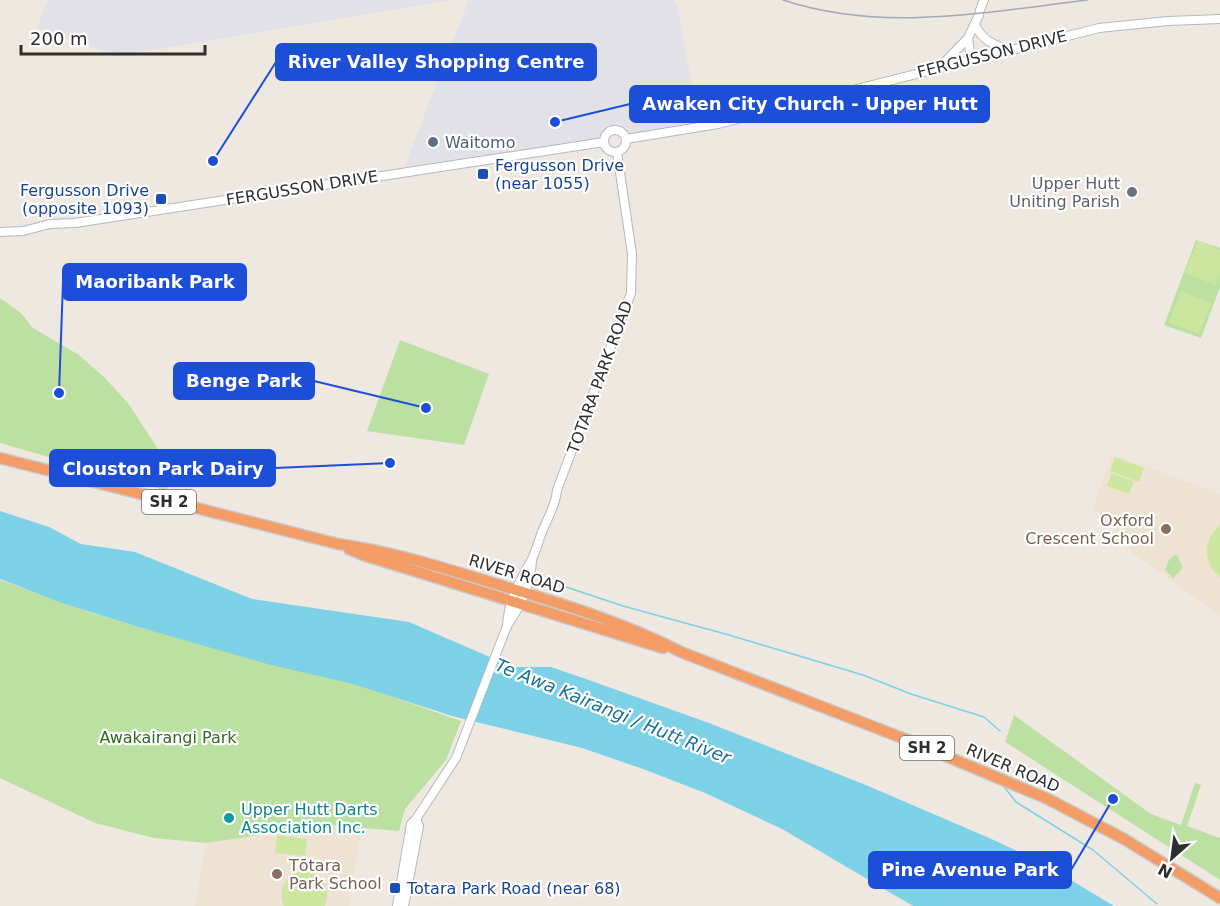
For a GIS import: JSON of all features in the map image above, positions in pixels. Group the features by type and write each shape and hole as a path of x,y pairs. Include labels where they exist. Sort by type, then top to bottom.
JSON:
{"highway":[{"name":"RIVER ROAD","path":"0,458 338,544 363,555 518,596 650,636 681,652 910,741 1047,799 1124,839 1220,898"}],"main road":[{"path":"973,58 974,27 984,0"},
{"name":"FERGUSSON DRIVE","path":"626,139 718,124 1099,28 1168,21 1220,19"},
{"path":"940,67 968,38 974,27"},
{"path":"974,27 988,43 1007,50"},
{"path":"968,38 973,58"},
{"path":"613,130 622,133 626,139 624,147 617,152 610,151 604,142 606,135 613,130"},
{"name":"FERGUSSON DRIVE","path":"0,232 24,231 50,224 75,223 604,142"},
{"name":"TOTARA PARK ROAD","path":"397,906 411,824 456,758 518,596 531,570 532,560 556,499 557,490 631,293 632,254 617,152"},
{"path":"404,906 419,826 416,819"}],"shaded area":[{"path":"48,0 451,0 117,56 37,28"},
{"path":"469,0 673,0 677,6 700,127 624,136 619,131 613,130 604,138 420,170 405,165"},
{"name":"Oxford Crescent School","path":"1112,454 1220,494 1220,616 1112,538 1114,519 1092,510"},
{"name":"Tōtara Park School","path":"326,825 362,827 349,906 195,906 206,843"}],"green space":[{"path":"1196,240 1220,248 1220,287 1201,338 1164,325"},
{"path":"1198,241 1220,250 1220,274 1216,285 1185,273"},
{"path":"1181,291 1211,303 1199,334 1169,322"},
{"path":"0,298 21,313 33,328 79,355 128,403 169,466 167,491 0,443"},
{"path":"400,340 489,374 464,445 367,431"},
{"path":"1115,457 1144,468 1139,482 1110,471"},
{"path":"1111,473 1134,481 1129,494 1107,486"},
{"path":"1220,525 1220,577 1210,565 1207,551 1210,537"},
{"path":"1174,555 1177,555 1183,568 1173,578 1165,570"},
{"name":"Awakairangi Park","path":"0,580 89,612 145,629 239,650 339,678 461,721 446,760 405,809 399,831 326,825 206,843 154,838 95,823 0,778"},
{"path":"1014,715 1151,814 1181,825 1195,783 1201,785 1187,826 1220,838 1220,880 1005,742"},
{"path":"277,835 307,839 305,856 275,853"},
{"path":"302,871 315,874 324,882 327,893 325,906 284,906 281,894 284,884 291,876"}],"water":[{"name":"Te Awa Kairangi / Hutt River","path":"0,511 49,527 81,544 135,552 252,599 409,622 513,667 551,667 586,679 709,723 866,785 1046,865 1114,906 913,906 782,829 705,793 643,769 582,748 452,716 353,684 271,665 135,626 62,603 0,579"}],"waterway":[{"path":"557,584 623,606 863,675 911,694 984,717 1000,731"},
{"path":"1005,788 1016,802 1093,850 1157,904"}],"railway":[{"path":"783,0 821,10 858,16 897,18 973,14 1087,0"}],"place":[{"name":"Awaken City Church - Upper Hutt","path":"555,122"},
{"name":"Waitomo","path":"433,142"},
{"name":"River Valley Shopping Centre","path":"213,161"},
{"name":"Fergusson Drive (near 1055)","path":"483,174"},
{"name":"Upper Hutt Uniting Parish","path":"1132,192"},
{"name":"Fergusson Drive (opposite 1093)","path":"161,199"},
{"name":"Maoribank Park","path":"59,393"},
{"name":"Benge Park","path":"426,408"},
{"name":"Clouston Park Dairy","path":"390,463"},
{"name":"Oxford Crescent School","path":"1166,529"},
{"name":"Pine Avenue Park","path":"1113,799"},
{"name":"Upper Hutt Darts Association Inc.","path":"229,818"},
{"name":"Tōtara Park School","path":"277,874"},
{"name":"Totara Park Road (near 68)","path":"395,888"}]}
